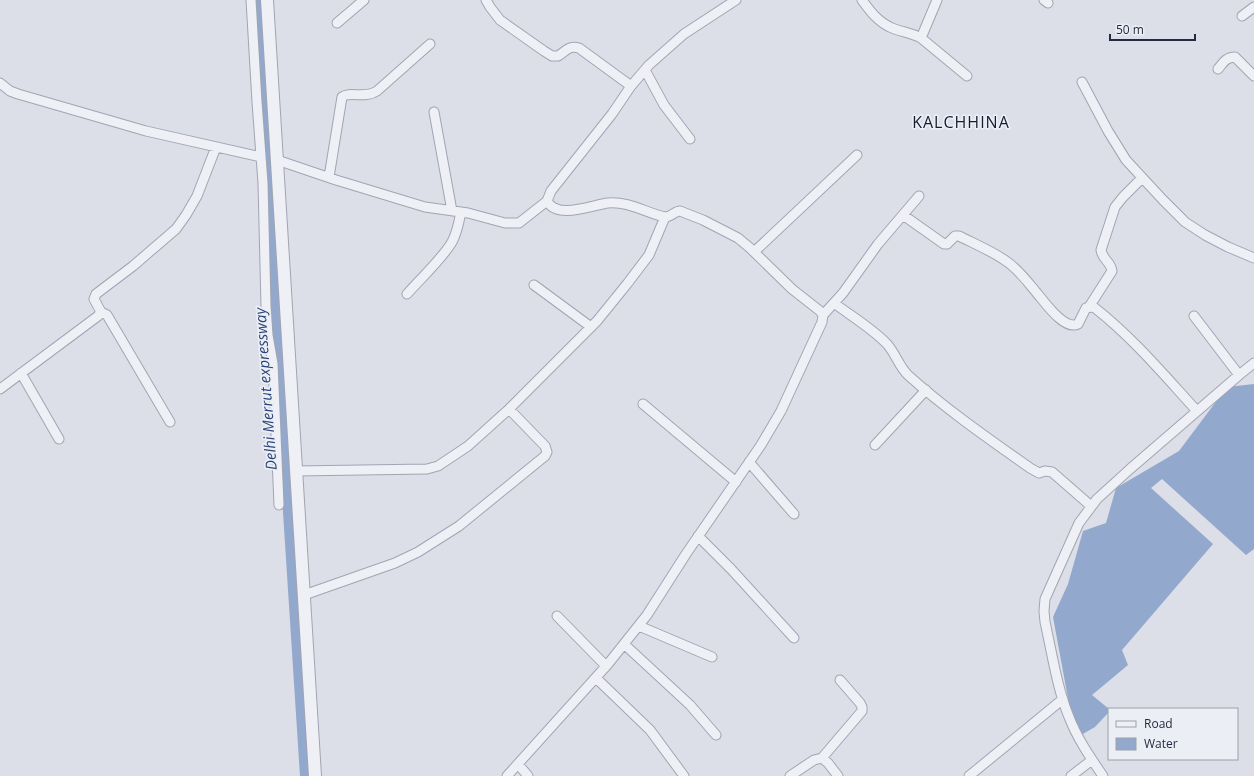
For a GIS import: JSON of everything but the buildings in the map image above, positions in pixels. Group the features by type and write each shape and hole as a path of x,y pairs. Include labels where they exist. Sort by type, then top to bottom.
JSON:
{"street":[{"path":"252,0 263,183 266,306 268,335 273,364 279,505"},
{"path":"267,0 315,776"},
{"path":"337,23 364,0"},
{"path":"486,0 500,20 552,56 558,56 573,46 579,48 631,86"},
{"path":"278,160 425,207 479,215 505,224 519,223 547,201 551,191 612,114 631,86 645,70 667,48 734,0"},
{"path":"862,0 878,20 885,25 921,38 967,76"},
{"path":"921,38 936,0"},
{"path":"1242,16 1254,7"},
{"path":"329,177 342,97 347,94 367,96 377,91 430,44"},
{"path":"1218,70 1224,60 1229,57 1235,57 1254,76"},
{"path":"645,70 664,105 690,139"},
{"path":"1082,82 1117,147 1126,160 1163,200 1185,222 1205,235 1254,258"},
{"path":"0,83 10,91 27,97 146,131 261,157"},
{"path":"407,294 444,254 456,233 456,211 434,112"},
{"path":"170,422 107,314 101,312 94,299 96,294 133,266 168,236 186,215 197,196 216,147"},
{"path":"754,252 857,155"},
{"path":"902,215 944,244 947,244 955,236 960,236 1005,260 1025,279 1053,312 1068,325 1073,326 1078,324 1085,310 1112,271 1110,264 1101,254 1101,250 1115,207 1142,178"},
{"path":"507,776 596,678 639,626 698,536 761,445 782,411 822,322 823,315 854,279 878,244 919,196"},
{"path":"547,201 549,205 555,209 563,210 574,210 607,203 618,203 627,204 665,217 669,217 677,211 685,212 738,238 792,290 816,307 823,315"},
{"path":"296,471 427,469 438,466 468,446 509,409 610,306 649,254 665,217"},
{"path":"534,285 591,327"},
{"path":"834,303 885,342 895,353 903,370 926,390 973,427 1030,468 1039,473 1045,471 1052,472 1091,506"},
{"path":"1088,307 1095,308 1118,326 1197,411"},
{"path":"0,389 98,316 101,312"},
{"path":"1194,316 1239,375"},
{"path":"1103,776 1082,743 1069,718 1063,699 1045,622 1044,599 1079,523 1091,506 1130,469 1254,363"},
{"path":"21,373 59,439"},
{"path":"875,445 926,390"},
{"path":"643,404 736,482"},
{"path":"304,595 395,563 418,552 458,526 545,456 547,452 545,446 509,409"},
{"path":"749,462 794,514"},
{"path":"698,536 731,569 794,638"},
{"path":"556,616 606,666"},
{"path":"639,626 712,658"},
{"path":"624,644 690,705 716,735"},
{"path":"596,678 650,730 662,744 684,776"},
{"path":"790,776 814,760 822,758 862,711 860,703 840,680"},
{"path":"969,776 1063,699"},
{"path":"822,758 838,776"},
{"path":"1071,776 1092,760"},
{"path":"518,764 528,776"}],"water":[{"path":"1254,384 1254,549 1246,555 1162,479 1151,488 1213,544 1122,650 1128,665 1092,695 1108,708 1108,713 1095,727 1081,735 1072,720 1053,617 1068,584 1083,531 1106,523 1116,488 1179,451 1227,387"}],"waterway":[{"name":"Delhi Merrut expressway","path":"256,0 306,776"}],"district":[{"name":"KALCHHINA","path":"961,122"}]}
